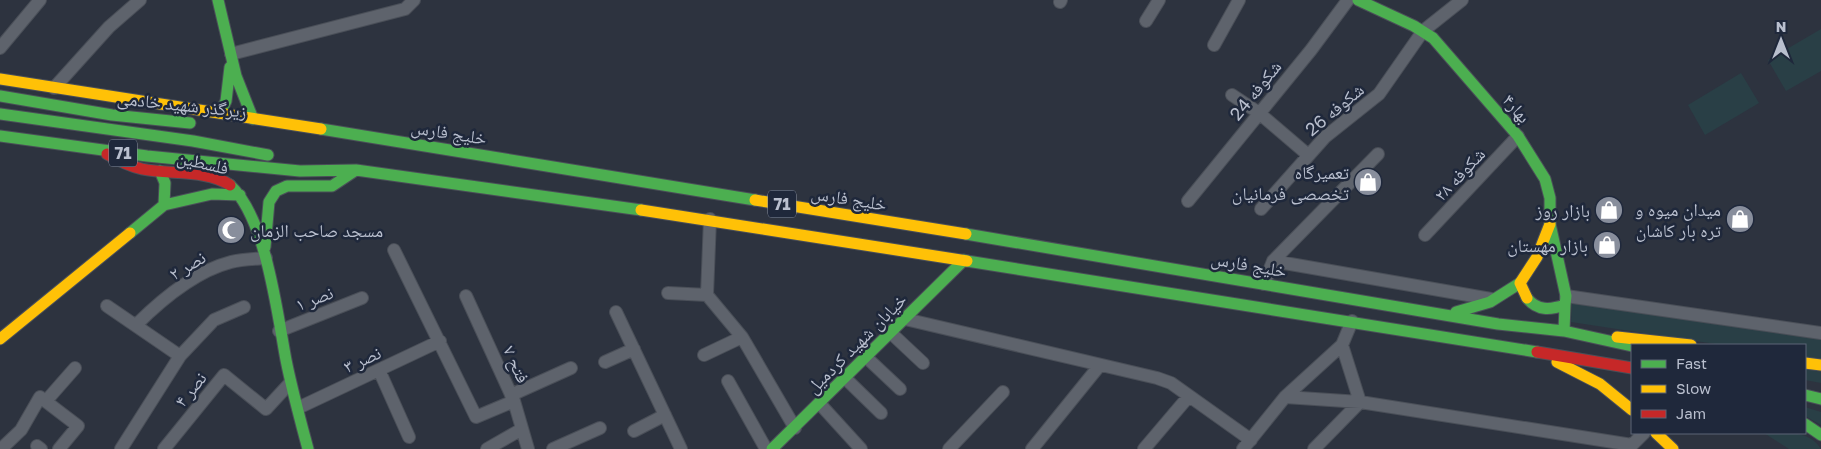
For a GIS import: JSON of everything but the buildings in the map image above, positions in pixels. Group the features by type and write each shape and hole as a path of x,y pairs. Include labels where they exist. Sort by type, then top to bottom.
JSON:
{"main road":[{"path":"218,0 243,100 253,119"},
{"name":"بهار۴","path":"1358,0 1380,4 1433,38 1518,136 1545,179 1550,198 1550,224 1566,300 1564,331"},
{"path":"220,113 226,101 231,54"},
{"name":"خلیج فارس","path":"0,79 362,135 1498,324 1564,331 1631,346"},
{"name":"زیرگذر شهید خادمی","path":"0,96 112,115 200,124"},
{"name":"زیرگذر شهید خادمی","path":"0,114 193,141 356,170"},
{"name":"زیرگذر شهید خادمی","path":"229,127 298,134 362,135"},
{"name":"71","path":"0,136 99,150 300,171 356,170 466,184 710,220 1352,321 1631,368"},
{"name":"فلسطین","path":"99,150 130,166 229,183 240,195 249,210 265,254 290,382 308,449"},
{"path":"160,170 165,183 164,205"},
{"name":"فلسطین","path":"265,254 269,202 276,191 288,186 332,186 356,170"},
{"path":"0,339 164,205 212,194 240,195"},
{"path":"1428,312 1466,310 1486,305 1520,283 1538,257 1550,224"},
{"name":"خیابان شهید کردمیل","path":"772,449 820,404 964,260"},
{"path":"1520,283 1525,298 1533,306 1546,310 1566,300"},
{"path":"1564,331 1682,344"},
{"path":"1494,344 1565,364 1600,384 1631,409"},
{"path":"1806,363 1821,365"},
{"path":"1806,394 1821,399"},
{"path":"1806,425 1821,435"},
{"path":"1657,434 1674,449"},
{"path":"1666,434 1674,449"}],"street":[{"path":"0,48 40,0"},
{"path":"54,88 109,28 140,0"},
{"path":"231,54 405,9 414,0"},
{"path":"1146,21 1159,0"},
{"path":"1214,45 1239,0"},
{"name":"شکوفه 24","path":"1188,201 1311,50 1348,0"},
{"name":"شکوفه 26","path":"1261,209 1307,154 1325,136 1379,94 1423,31 1462,0"},
{"path":"1232,95 1259,113 1307,154"},
{"name":"شکوفه ۲۸","path":"1425,235 1518,136"},
{"path":"1264,284 1273,261 1378,154"},
{"path":"710,220 707,295 742,337 795,428"},
{"path":"394,250 476,417 571,368"},
{"name":"نصر ۲","path":"136,325 170,296 205,272 232,262 265,254"},
{"path":"1273,261 1496,300"},
{"path":"668,293 707,295"},
{"name":"فتح ۷","path":"466,296 513,398 528,449"},
{"name":"نصر ۱","path":"279,330 362,298"},
{"path":"1566,300 1821,333"},
{"path":"107,306 136,325 177,360"},
{"path":"121,449 177,360 214,320 244,307"},
{"path":"616,312 681,449"},
{"path":"905,318 1171,383 1247,444 1285,397 1342,345 1352,321"},
{"path":"891,333 923,363"},
{"path":"704,355 742,337"},
{"name":"نصر ۳","path":"298,408 440,341"},
{"path":"1342,345 1360,402"},
{"path":"605,362 634,349"},
{"path":"866,357 900,389"},
{"path":"1032,449 1100,365"},
{"path":"46,401 75,368"},
{"path":"379,370 409,437"},
{"name":"نصر ۴","path":"164,449 224,375 266,409 290,382"},
{"path":"845,378 881,414"},
{"path":"728,381 766,449"},
{"path":"949,449 1003,392"},
{"path":"1144,449 1189,396"},
{"path":"1,449 21,430 40,397 78,426 60,449"},
{"path":"1285,397 1360,402 1630,447 1643,434"},
{"path":"1314,449 1360,402"},
{"path":"820,404 861,449"},
{"path":"634,431 665,415"},
{"path":"553,449 600,428"},
{"path":"487,449 522,429"}],"shaded area":[{"path":"1821,29 1821,71 1786,91 1768,60"},
{"path":"1741,73 1759,103 1705,135 1688,105"},
{"path":"1572,300 1821,336 1821,360 1806,358 1806,344 1715,344 1571,322"},
{"path":"1806,369 1821,372 1821,383 1806,380"},
{"path":"1806,407 1821,412 1821,425 1806,417"},
{"path":"1766,434 1800,434 1810,438 1821,449 1789,449"}],"traffic: fast":[{"path":"218,0 236,76 253,119"},
{"path":"1358,0 1414,26 1433,38 1518,136 1545,179 1550,198 1550,224 1566,296 1565,305 1544,308 1535,305 1527,298"},
{"path":"220,113 226,101 230,67"},
{"path":"0,96 112,115 190,123"},
{"path":"0,114 193,141 268,155"},
{"path":"321,129 755,200"},
{"path":"0,136 147,156 300,171 356,170 641,210"},
{"path":"265,247 269,202 276,191 287,186 332,186 356,170"},
{"path":"160,171 165,183 164,205"},
{"path":"230,185 242,200 253,220 261,242 274,292 286,360 308,449"},
{"path":"130,233 164,205 212,194 240,195"},
{"path":"966,234 1498,324 1564,331 1631,346"},
{"path":"772,449 964,260"},
{"path":"967,261 1537,352"},
{"path":"1456,312 1490,302 1520,283"},
{"path":"1564,331 1565,305"},
{"path":"1806,395 1821,399"},
{"path":"1806,425 1821,435"}],"traffic: slow":[{"path":"0,79 321,129"},
{"path":"755,200 966,234"},
{"path":"641,210 967,261"},
{"path":"1527,298 1520,283 1537,257 1550,224"},
{"path":"0,339 130,233"},
{"path":"1617,337 1682,344"},
{"path":"1557,362 1600,384 1631,409"},
{"path":"1806,363 1821,365"},
{"path":"1657,434 1673,449"}],"traffic: jam":[{"path":"107,154 124,163 142,169 199,174 230,185"},
{"path":"1537,352 1631,368"}],"place":[{"name":"تعمیرگاه تخصصی فرمانیان","path":"1368,182"},
{"name":"بازار روز","path":"1609,210"},
{"name":"میدان میوه و تره بار کاشان","path":"1740,219"},
{"name":"مسجد صاحب الزمان","path":"231,230"},
{"name":"بازار مهستان","path":"1607,245"}]}
